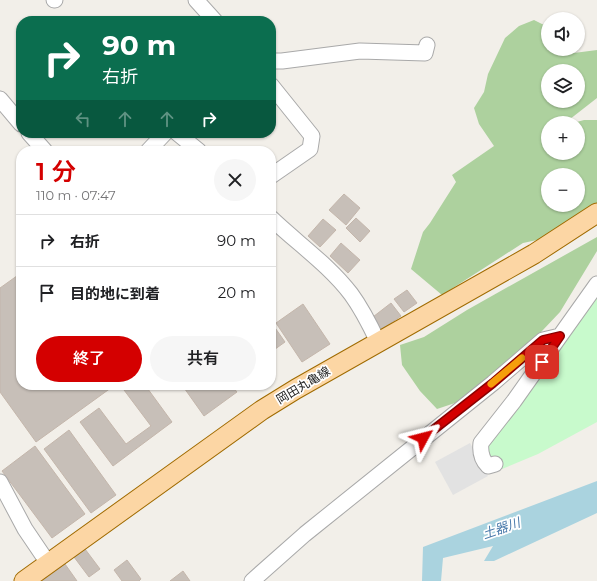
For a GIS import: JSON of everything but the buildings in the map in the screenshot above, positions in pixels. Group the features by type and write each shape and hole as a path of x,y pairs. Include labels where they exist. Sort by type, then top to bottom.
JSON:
{"main road":[{"name":"岡田丸亀線","path":"24,581 262,410 296,389 534,254 597,213"}],"street":[{"path":"196,0 210,16"},
{"path":"276,61 360,51 425,53 427,45"},
{"path":"276,91 312,136 310,149 276,173"},
{"path":"0,100 16,118"},
{"path":"33,138 40,146"},
{"path":"153,146 160,138"},
{"path":"183,138 193,146"},
{"path":"276,223 332,273 351,293 378,342"},
{"path":"495,464 488,466 484,462 482,457 482,442 514,401 597,284"},
{"path":"252,581 305,534 493,383 543,340 560,336"},
{"path":"0,482 25,529 48,563"}],"green space":[{"path":"534,20 541,24 541,56 585,56 585,52 597,50 597,98 585,107 585,64 541,64 541,108 584,108 574,116 541,116 541,160 585,160 585,120 597,120 597,205 542,239 523,243 442,295 411,269 423,232 456,182 452,175 494,146 479,124 474,108 484,92 488,74 505,38 519,26"},
{"path":"597,237 597,251 560,312 525,349 470,398 437,409 420,391 402,365 400,345 424,337 467,310"},
{"path":"597,293 597,422 538,454 497,470 483,452"}],"shaded area":[{"path":"470,443 488,476 453,495 435,462"}],"water":[{"name":"土器川","path":"597,481 597,513 494,561 484,561 493,546 443,558 441,581 422,581 423,547"}],"slow traffic":[{"path":"491,384 522,358"}],"route":[{"path":"423,438 493,383 543,340 560,336 542,362"}]}
